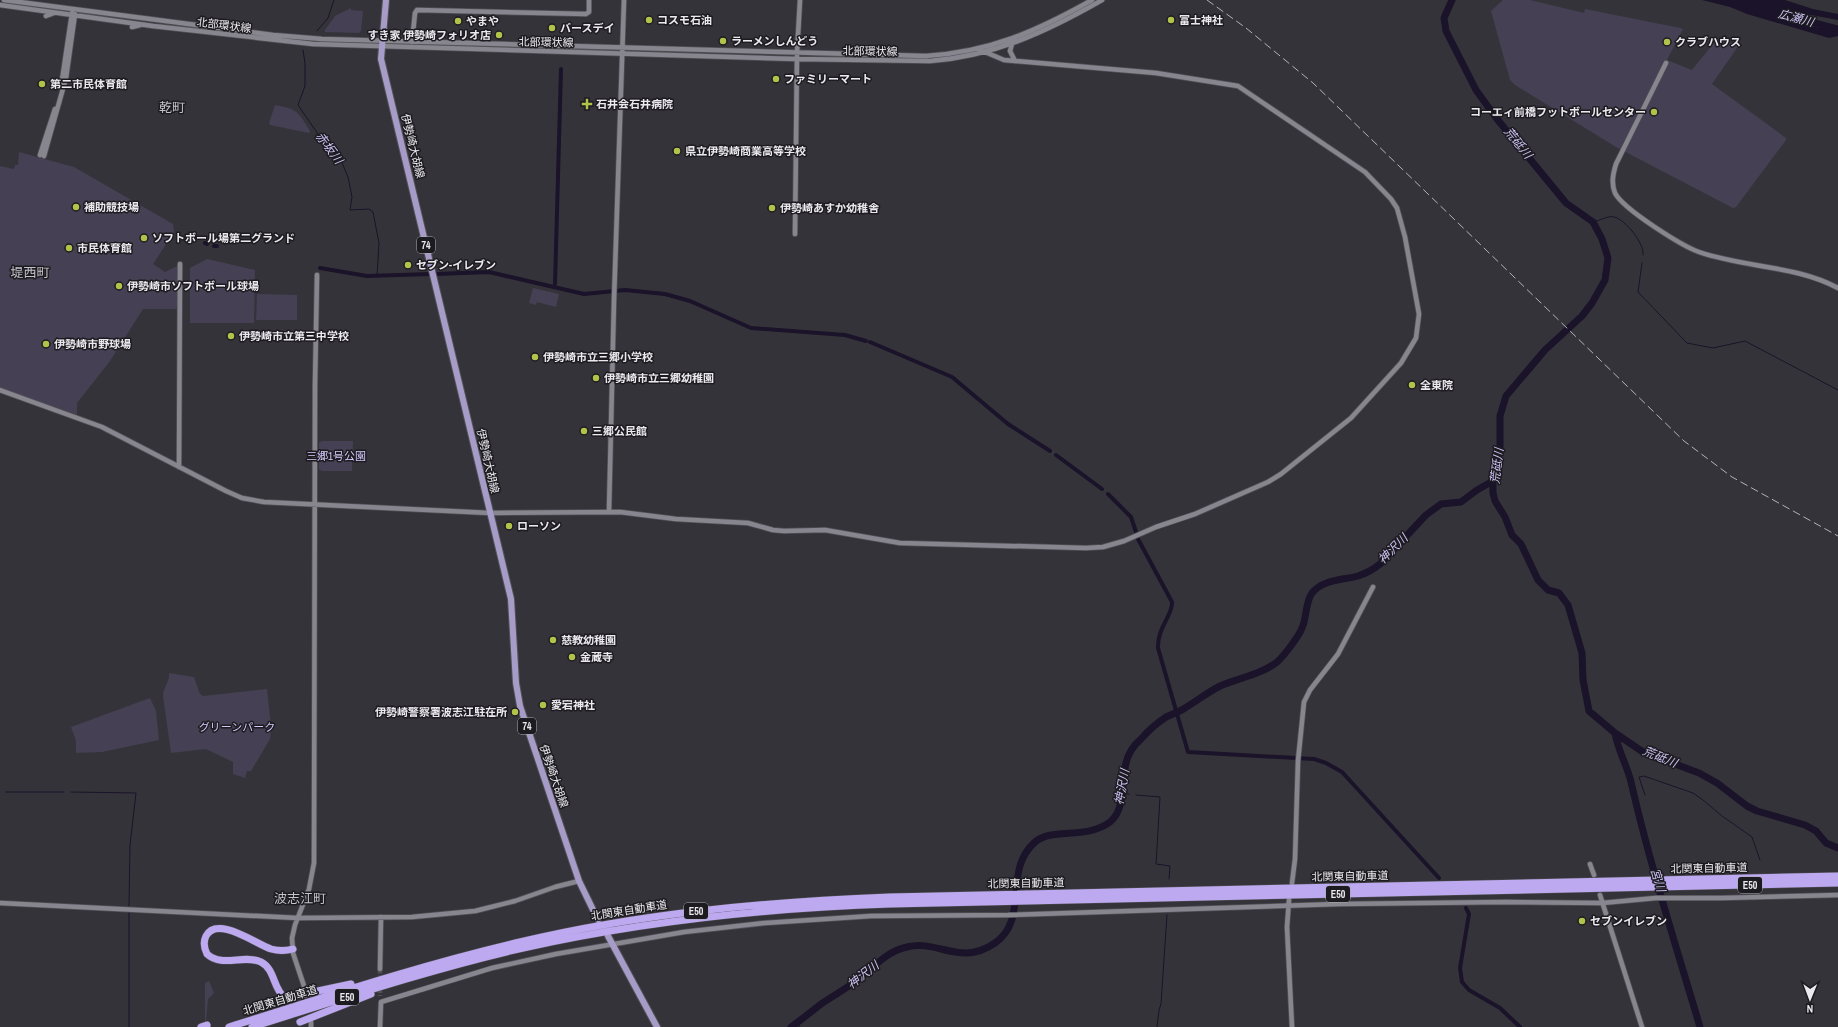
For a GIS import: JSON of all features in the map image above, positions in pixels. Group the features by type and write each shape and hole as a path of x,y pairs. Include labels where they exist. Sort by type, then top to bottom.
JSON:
{"highway":[{"name":"北関東自動車道","path":"252,1027 443,968 568,938 700,917 823,906 998,898 1648,884 1838,876"},
{"name":"北関東自動車道","path":"1668,883 1835,883"},
{"name":"北関東自動車道","path":"229,1027 400,974 528,940 607,924 666,915 800,901 998,898"},
{"path":"270,979 266,968 258,963 219,962 209,959 204,954 201,947 205,932 214,926 224,926 273,947 293,949"},
{"path":"293,949 271,949 221,928 210,931 206,936 204,943 207,954 216,959 255,960 265,964 284,998 400,974"},
{"path":"300,1022 443,968"}],"main road":[{"name":"伊勢崎大胡線","path":"386,0 381,59 511,599 516,682 520,706 579,882 598,920"},
{"path":"608,936 657,1027"}],"street":[{"name":"北部環状線","path":"4,0 73,10 296,37 382,43 797,59 930,61 947,60 1012,44 1039,34 1083,8"},
{"path":"40,0 46,5"},
{"path":"412,42 415,13 417,10 586,14 589,12 589,0"},
{"path":"609,512 624,0"},
{"path":"795,234 797,53 800,0"},
{"path":"1083,8 1092,0"},
{"path":"1083,8 1102,0"},
{"name":"北部環状線","path":"0,5 285,42 412,42 926,56 978,49 1028,33 1083,8"},
{"path":"8,6 13,12"},
{"path":"88,11 97,8"},
{"path":"42,156 66,78 73,10"},
{"path":"112,10 118,15"},
{"path":"46,16 55,13"},
{"path":"89,17 96,23"},
{"path":"132,27 142,24"},
{"path":"1012,44 1010,51 1015,61"},
{"path":"0,390 102,427 226,491 249,500 271,503 490,513 609,512 646,514 676,519 748,523 773,530 784,531 824,530 900,543 1103,547 1124,541 1156,527 1195,514 1257,487 1281,474 1345,424 1406,357 1416,338 1419,314 1405,237 1397,208 1391,199 1365,172 1235,85 1158,73 1004,60 978,49"},
{"path":"1666,63 1616,164 1613,175 1613,185 1622,204 1679,242 1700,252 1807,275 1838,288"},
{"path":"179,467 180,264"},
{"path":"305,989 293,949 293,933 308,893 314,863 316,505 315,385 317,275"},
{"path":"1292,883 1295,859 1298,755 1304,702 1310,690 1338,654 1373,587"},
{"path":"1590,864 1594,875"},
{"path":"0,903 298,918 428,916 475,910 515,901 555,887 579,882"},
{"path":"1600,895 1642,1027"},
{"path":"380,1002 492,968 556,954 684,932 765,923 871,916 1008,915 1289,906 1506,902 1602,903 1669,897 1728,898 1838,895"},
{"path":"1289,900 1287,927 1292,1027"},
{"path":"380,917 380,970"},
{"path":"380,996 380,1027"}],"green space":[{"name":"コーエィ前橋フットボールセンター","path":"1503,0 1530,0 1584,13 1585,9 1683,29 1667,60 1692,70 1717,39 1739,45 1712,84 1786,138 1786,140 1736,207 1733,208 1616,147 1515,85 1510,80 1491,11"},
{"path":"351,8 351,10 363,11 361,31 359,33 325,32 335,16"},
{"path":"275,105 288,108 296,112 306,124 310,131 309,133 270,125 269,123"},
{"path":"19,152 74,167 173,224 174,232 153,264 165,272 177,266 176,309 143,309 110,361 77,403 77,415 0,388 0,166 14,169 15,165 18,165"},
{"path":"207,259 255,270 254,323 190,323 190,268"},
{"path":"533,288 559,294 556,307 537,302 536,305 529,303"},
{"path":"257,294 297,295 297,320 256,320"},
{"name":"三郷1号公園","path":"322,441 353,441 352,471 322,471 319,469 319,443"},
{"name":"グリーンパーク","path":"169,673 194,677 200,694 203,696 267,689 271,726 270,739 251,771 247,771 245,778 233,774 233,762 206,749 171,753 163,696"},
{"path":"150,698 156,711 159,740 102,752 76,753 76,741 71,727"},
{"path":"209,981 214,993 208,999 205,1022 205,983"}],"shaded area":[{"path":"1702,0 1785,0 1813,9 1838,14 1838,20 1811,15 1795,14 1792,17 1814,27 1838,27 1838,36 1829,38 1747,14 1730,7"}],"waterway":[{"name":"赤坂川","path":"317,31 328,18 334,0"},
{"name":"荒砥川","path":"1452,0 1444,18 1446,31 1476,90 1497,119 1566,203 1593,222 1602,239 1608,258 1605,280 1592,303 1582,316 1545,350 1506,396 1500,416 1500,447 1493,481 1495,501 1505,517 1512,535 1521,544 1538,580 1548,590 1559,593 1568,605 1582,653 1583,680 1589,711 1615,733 1643,752 1699,773 1717,783 1747,806 1757,811 1805,825 1816,831 1826,843 1838,848"},
{"name":"広瀬川","path":"1784,15 1838,29"},
{"name":"赤坂川","path":"303,50 305,63 305,86 298,105 327,147 340,158 348,177 352,197 350,210 369,209 373,212 379,243 377,276"},
{"path":"555,284 561,69"},
{"path":"1593,222 1609,217 1614,217 1623,222 1638,239 1643,250 1643,255"},
{"path":"1642,263 1638,292 1687,343 1713,348 1745,341 1838,390"},
{"name":"赤坂川","path":"320,268 367,276 431,274"},
{"path":"436,274 489,272 584,294 625,290 665,294 690,301 751,328 845,335 866,341"},
{"path":"870,342 952,377 1008,424 1050,451"},
{"path":"1056,455 1102,489"},
{"name":"神沢川","path":"791,1027 821,1004 859,979 887,956 900,949 907,947 929,946 960,953 971,953 982,950 995,943 1005,933 1011,921 1017,880 1025,854 1035,842 1042,838 1051,835 1091,831 1110,822 1115,817 1121,803 1128,756 1136,744 1150,730 1166,717 1183,709 1216,688 1257,673 1277,662 1291,646 1300,632 1304,624 1310,597 1317,588 1334,581 1364,574 1373,569 1380,564 1426,515 1441,504 1461,502 1477,490 1493,481"},
{"path":"1108,494 1131,517 1136,532"},
{"path":"1138,539 1172,602 1172,607 1160,634 1158,648 1188,752 1314,759 1326,763 1342,772 1439,878"},
{"name":"宮川","path":"1615,733 1629,776 1655,875 1700,1027"},
{"path":"1645,795 1639,777 1644,776 1693,793 1752,837 1760,860"},
{"path":"6,792 64,792"},
{"path":"71,792 136,793 130,845 129,906"},
{"name":"神沢川","path":"1121,794 1129,794"},
{"path":"1136,795 1160,797 1156,864 1170,866 1169,879"},
{"path":"1466,908 1469,914 1460,968 1462,982 1469,990 1500,1008 1520,1027"},
{"path":"129,912 129,1027"},
{"path":"1157,1027 1161,1004 1167,915"},
{"name":"神沢川","path":"799,1022 799,1027"}],"tunnel":[{"path":"380,969 380,996"}],"railway":[{"path":"1207,0 1246,28 1313,83 1684,441 1732,477 1838,536"}],"place":[{"name":"コスモ石油","path":"649,20"},
{"name":"富士神社","path":"1171,20"},
{"name":"やまや","path":"458,21"},
{"name":"バースデイ","path":"552,28"},
{"name":"すき家 伊勢崎フォリオ店","path":"499,35"},
{"name":"ラーメンしんどう","path":"723,41"},
{"name":"クラブハウス","path":"1667,42"},
{"name":"ファミリーマート","path":"776,79"},
{"name":"第二市民体育館","path":"42,84"},
{"name":"石井会石井病院","path":"587,104"},
{"name":"コーエィ前橋フットボールセンター","path":"1654,112"},
{"name":"県立伊勢崎商業高等学校","path":"677,151"},
{"name":"補助競技場","path":"76,207"},
{"name":"伊勢崎あすか幼稚舎","path":"772,208"},
{"name":"ソフトボール場第二グランド","path":"144,238"},
{"name":"市民体育館","path":"69,248"},
{"name":"セブン-イレブン","path":"408,265"},
{"name":"伊勢崎市ソフトボール球場","path":"119,286"},
{"name":"伊勢崎市立第三中学校","path":"231,336"},
{"name":"伊勢崎市野球場","path":"46,344"},
{"name":"伊勢崎市立三郷小学校","path":"535,357"},
{"name":"伊勢崎市立三郷幼稚園","path":"596,378"},
{"name":"全東院","path":"1412,385"},
{"name":"三郷公民館","path":"584,431"},
{"name":"ローソン","path":"509,526"},
{"name":"慈教幼稚園","path":"553,640"},
{"name":"金蔵寺","path":"572,657"},
{"name":"愛宕神社","path":"543,705"},
{"name":"伊勢崎警察署波志江駐在所","path":"515,712"},
{"name":"セブンイレブン","path":"1582,921"}],"district":[{"name":"乾町","path":"172,107"},
{"name":"堤西町","path":"30,272"},
{"name":"波志江町","path":"300,898"}]}
